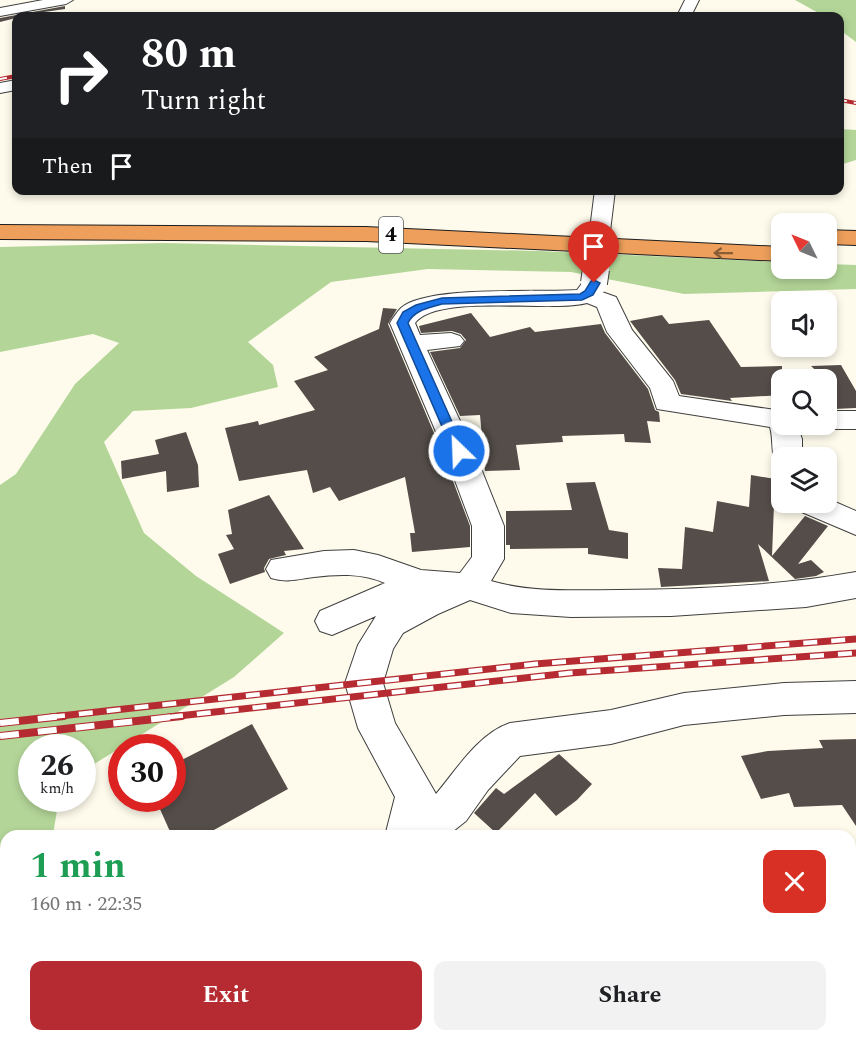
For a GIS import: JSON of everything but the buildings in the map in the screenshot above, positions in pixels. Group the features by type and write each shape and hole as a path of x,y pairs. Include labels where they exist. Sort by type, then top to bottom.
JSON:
{"highway":[{"name":"4","path":"0,220 279,219 771,235"},
{"name":"4","path":"0,232 366,234 771,254"},
{"path":"837,237 856,237"},
{"path":"837,254 856,255"}],"street":[{"path":"0,12 66,0"},
{"path":"591,289 604,195"},
{"path":"408,830 416,795 377,728 363,683 376,645 391,623 426,604 469,587 488,559 488,526 403,320 411,311 429,303 567,299 591,289"},
{"path":"591,289 607,302 620,332 663,387 667,402 771,420"},
{"path":"411,343 451,341"},
{"path":"832,513 856,524"},
{"path":"283,570 341,562 364,564 388,570 418,583 469,587 511,600 571,604 671,603 806,594 856,585"},
{"path":"332,621 418,583"},
{"path":"421,830 450,807 474,777 510,740 611,727 684,709 784,699 856,697"}],"green space":[{"path":"795,0 856,0 856,42 844,33 844,12 817,12"},
{"path":"844,129 856,130 856,160 844,164"},
{"path":"164,243 539,251 771,262 771,279 837,279 837,264 856,265 856,289 684,294 571,272 428,269 331,282 248,342 273,365 278,387 191,408 133,411 104,442 144,533 196,576 284,633 234,677 142,734 108,734 108,755 96,763 96,734 18,734 18,812 57,812 54,830 0,830 0,485 16,474 75,384 119,343 93,334 0,352 0,247"}],"railway":[{"path":"0,79 12,77"},
{"path":"844,101 856,103"},
{"path":"51,717 535,664 856,639"},
{"path":"169,717 570,673 856,653"},
{"path":"0,723 64,716"},
{"path":"0,736 182,716"}],"route":[{"path":"459,451 402,323 407,315 429,303 442,301 582,297 590,293 594,283"}]}
